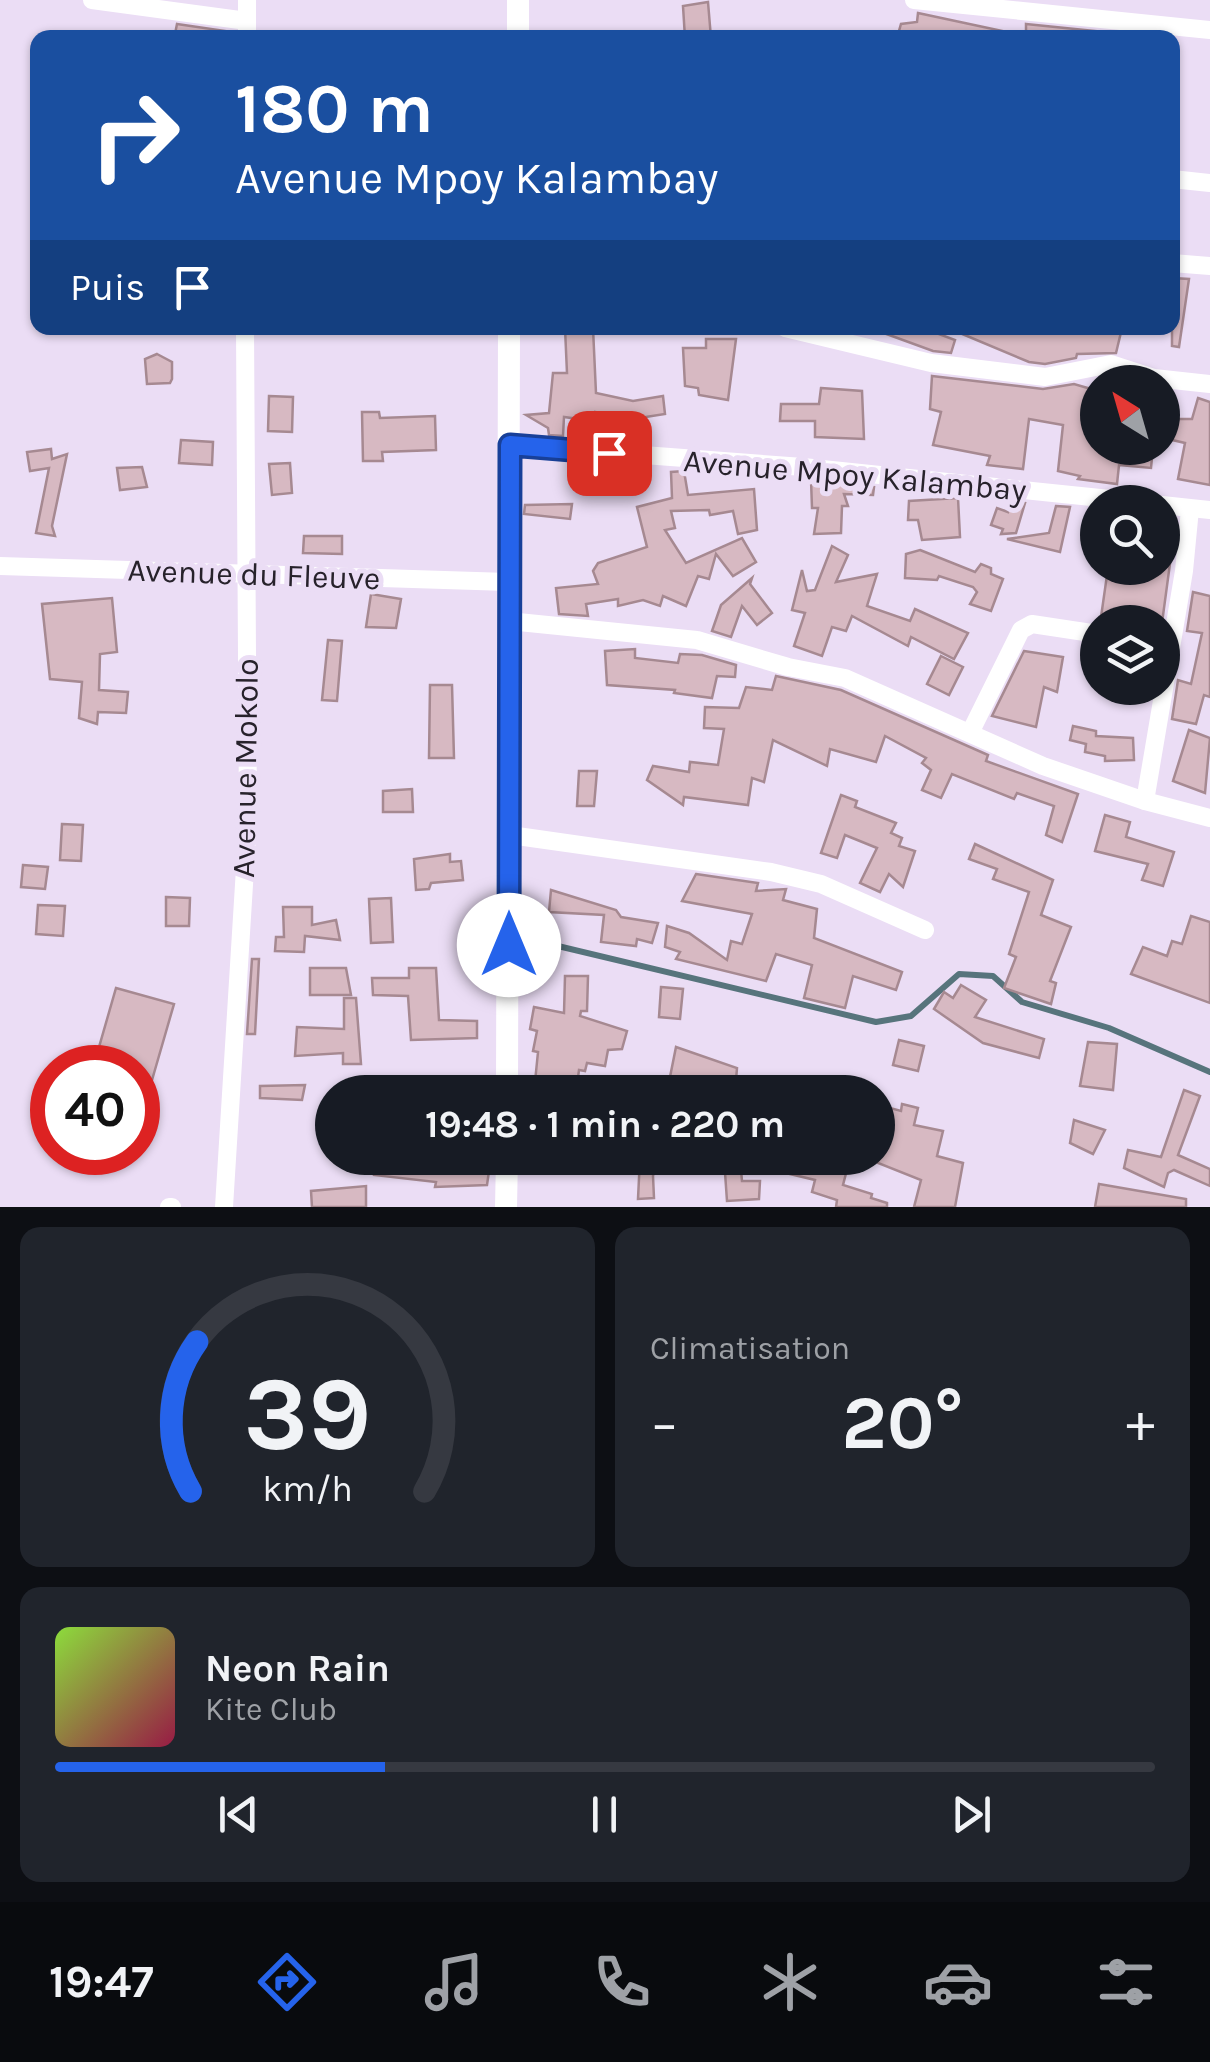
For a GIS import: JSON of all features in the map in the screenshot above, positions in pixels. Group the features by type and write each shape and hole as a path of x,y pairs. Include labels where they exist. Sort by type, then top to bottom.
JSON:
{"street":[{"path":"92,0 247,29 247,0"},
{"path":"518,0 518,30"},
{"path":"914,0 1210,30"},
{"path":"1180,180 1210,183"},
{"path":"1180,264 1210,266"},
{"name":"Avenue Mokolo","path":"224,1207 248,820 245,335"},
{"path":"508,1075 509,335"},
{"path":"814,335 931,363 1044,377 1110,364 1154,378 1210,384"},
{"name":"Avenue Mpoy Kalambay","path":"510,445 803,467 1080,496"},
{"path":"1180,508 1210,510"},
{"path":"1174,605 1190,509"},
{"name":"Avenue du Fleuve","path":"0,566 508,582"},
{"path":"508,621 697,640 735,648 788,667 863,684 1044,766 1145,801 1210,818"},
{"path":"970,733 1020,630 1032,624 1080,631"},
{"path":"1145,801 1159,705"},
{"path":"510,835 770,872 821,884 925,930"},
{"path":"506,1207 507,1175"}],"building":[{"path":"708,2 710,30 684,30 683,6"},
{"path":"918,13 998,30 899,30 901,24 917,22"},
{"path":"177,24 218,30 176,30"},
{"path":"1026,24 1084,30 1026,30"},
{"path":"1180,278 1189,279 1179,347 1172,346 1172,335 1180,335"},
{"path":"565,335 593,335 596,393 633,401 663,396 665,414 633,419 595,412 593,421 564,417 563,436 549,435 548,428 526,415 549,413 553,373 567,373"},
{"path":"889,335 942,335 955,340 951,353 933,351"},
{"path":"965,335 1120,335 1116,353 1077,354 1076,358 1045,364 1029,362"},
{"path":"706,339 736,339 728,400 699,395 698,388 685,386 683,348 706,348"},
{"path":"157,354 172,362 170,383 147,384 145,359"},
{"path":"932,376 1043,389 1080,386 1080,465 1119,465 1117,484 1078,479 1080,476 1058,471 1063,425 1029,419 1023,469 987,465 990,456 933,445 941,412 930,409"},
{"path":"821,388 862,391 864,439 815,437 815,421 780,421 781,404 819,404"},
{"path":"269,396 293,397 292,432 268,431"},
{"path":"1198,398 1210,402 1210,485 1178,479 1185,443 1180,442 1180,419 1192,419"},
{"path":"362,412 379,412 380,418 435,416 436,450 382,452 383,461 363,461"},
{"path":"181,440 213,442 212,465 179,463"},
{"path":"51,449 52,459 67,454 52,526 55,536 36,533 49,468 30,471 27,452"},
{"path":"290,463 292,493 272,495 269,464"},
{"path":"142,467 147,487 120,490 117,468"},
{"path":"684,471 688,495 754,489 757,530 738,534 733,511 710,515 709,510 671,511 675,528 665,530 686,563 742,538 756,562 733,576 716,554 709,579 698,576 686,606 663,596 660,606 643,600 618,606 618,599 586,604 588,616 559,614 556,588 598,584 593,571 598,563 647,547 637,507 672,498 671,472"},
{"path":"811,480 874,487 873,495 844,494 848,506 842,506 841,533 814,534 818,508 812,508"},
{"path":"958,498 960,537 922,540 918,520 908,520 909,501"},
{"path":"1011,501 1025,503 1016,533 1001,534 1003,529 991,525 997,508 1008,512"},
{"path":"572,504 570,519 524,514 525,505"},
{"path":"1056,506 1070,507 1060,552 1007,539 1049,533"},
{"path":"304,536 342,536 342,554 303,553"},
{"path":"832,546 848,555 836,582 877,574 867,606 910,621 915,609 968,633 954,659 911,637 908,646 852,616 846,631 832,627 822,656 794,646 805,613 792,610 802,570 807,591 815,590"},
{"path":"920,550 975,572 981,564 991,568 991,574 1003,579 991,611 970,604 977,592 973,587 939,576 937,580 905,578 906,554"},
{"path":"752,578 750,584 772,613 757,625 742,606 731,637 712,631 721,605"},
{"path":"1106,585 1167,585 1164,605 1103,605"},
{"path":"1193,592 1210,596 1210,697 1204,695 1196,724 1172,719 1174,705 1180,705 1180,681 1191,684 1202,633 1187,631"},
{"path":"371,594 401,599 396,628 366,627"},
{"path":"112,598 117,652 100,654 99,690 128,692 126,713 98,712 97,724 79,718 82,682 50,679 42,604"},
{"path":"328,640 342,641 337,701 322,700"},
{"path":"635,649 635,658 678,663 680,654 702,655 736,665 735,677 717,676 712,698 674,693 675,690 607,685 605,651"},
{"path":"1024,651 1063,657 1057,692 1044,687 1036,727 992,716"},
{"path":"941,656 963,667 949,695 927,684"},
{"path":"776,676 841,690 988,755 986,761 1078,794 1062,842 1046,835 1054,806 1017,793 1014,799 952,774 941,798 922,790 931,770 922,763 926,758 885,736 876,762 830,749 827,766 773,740 764,782 752,778 748,805 684,797 683,805 647,780 653,766 689,772 690,762 718,765 724,729 704,728 705,707 739,708 746,687 772,690"},
{"path":"430,685 452,685 454,758 429,758"},
{"path":"1073,726 1096,731 1096,736 1133,738 1134,760 1105,761 1105,756 1085,752 1086,744 1070,740"},
{"path":"1189,730 1210,738 1205,793 1173,781"},
{"path":"579,771 597,771 594,806 577,806"},
{"path":"412,789 413,812 383,812 383,791"},
{"path":"841,795 857,801 855,807 896,823 891,833 902,838 899,846 915,851 903,887 889,874 880,892 860,883 877,848 845,835 837,858 821,853"},
{"path":"1105,815 1130,822 1126,837 1174,852 1163,886 1142,880 1148,864 1095,851"},
{"path":"62,824 83,825 81,861 60,860"},
{"path":"975,844 1053,880 1041,915 1071,927 1050,981 1056,983 1051,1004 1004,988 1016,957 1009,954 1029,892 993,879 997,869 969,859"},
{"path":"450,854 450,862 461,861 463,880 431,883 429,889 416,890 414,859"},
{"path":"23,865 48,867 45,889 21,887"},
{"path":"696,874 758,883 756,891 786,889 783,900 817,909 814,938 902,972 896,990 853,976 845,1008 804,998 812,965 776,954 766,981 676,959 680,952 665,947 667,926 689,933 727,960 731,941 742,944 752,914 682,901"},
{"path":"551,890 616,910 621,917 658,923 652,943 637,939 636,946 601,942 604,915 549,912"},
{"path":"166,897 190,898 189,926 166,926"},
{"path":"391,898 393,942 371,943 369,899"},
{"path":"38,905 65,906 63,936 36,934"},
{"path":"283,907 312,907 312,925 336,920 340,940 305,936 304,952 275,951 276,937 284,937"},
{"path":"1191,916 1210,922 1210,1003 1131,974 1143,947 1167,956 1172,941 1182,944"},
{"path":"252,959 259,959 255,1034 247,1034"},
{"path":"310,968 346,968 351,995 310,995"},
{"path":"409,968 436,968 439,1020 477,1021 477,1038 411,1040 408,996 373,995 372,978 409,978"},
{"path":"565,976 588,976 587,1011 581,1011 580,1016 627,1031 622,1049 608,1050 605,1066 587,1063 585,1071 579,1070 578,1075 536,1075 538,1052 533,1051 537,1031 530,1029 534,1007 564,1013"},
{"path":"961,985 986,1000 975,1017 1044,1039 1039,1058 983,1043 934,1009 944,992 953,998"},
{"path":"661,987 683,989 680,1019 659,1017"},
{"path":"116,988 174,1004 160,1052 160,1045 100,1045"},
{"path":"344,998 356,998 361,1064 343,1064 343,1053 295,1056 297,1027 344,1029"},
{"path":"899,1040 924,1046 918,1071 893,1065"},
{"path":"1088,1042 1117,1044 1113,1090 1080,1086"},
{"path":"676,1047 737,1068 736,1075 670,1075"},
{"path":"305,1085 302,1100 260,1098 260,1086"},
{"path":"1184,1090 1200,1096 1178,1155 1210,1169 1210,1186 1174,1170 1168,1173 1164,1187 1124,1168 1128,1150 1161,1157"},
{"path":"902,1104 918,1108 914,1125 943,1131 937,1156 963,1163 955,1207 914,1207 921,1180 895,1170 895,1109 901,1111"},
{"path":"1074,1120 1105,1130 1093,1154 1070,1143"},
{"path":"374,1175 488,1175 487,1185 435,1187 436,1182"},
{"path":"639,1175 653,1175 654,1198 638,1199"},
{"path":"725,1175 741,1175 742,1181 760,1181 759,1199 727,1201"},
{"path":"794,1175 846,1175 843,1185 872,1194 871,1198 887,1203 887,1207 836,1207 837,1200 812,1192 815,1180"},
{"path":"1099,1184 1186,1199 1186,1207 1095,1207"},
{"path":"366,1186 366,1207 312,1207 311,1191"}],"waterway":[{"path":"537,941 876,1022 911,1016 959,974 993,976 1022,1002 1109,1028 1210,1072"}],"route":[{"path":"509,945 510,445 609,453"}]}
